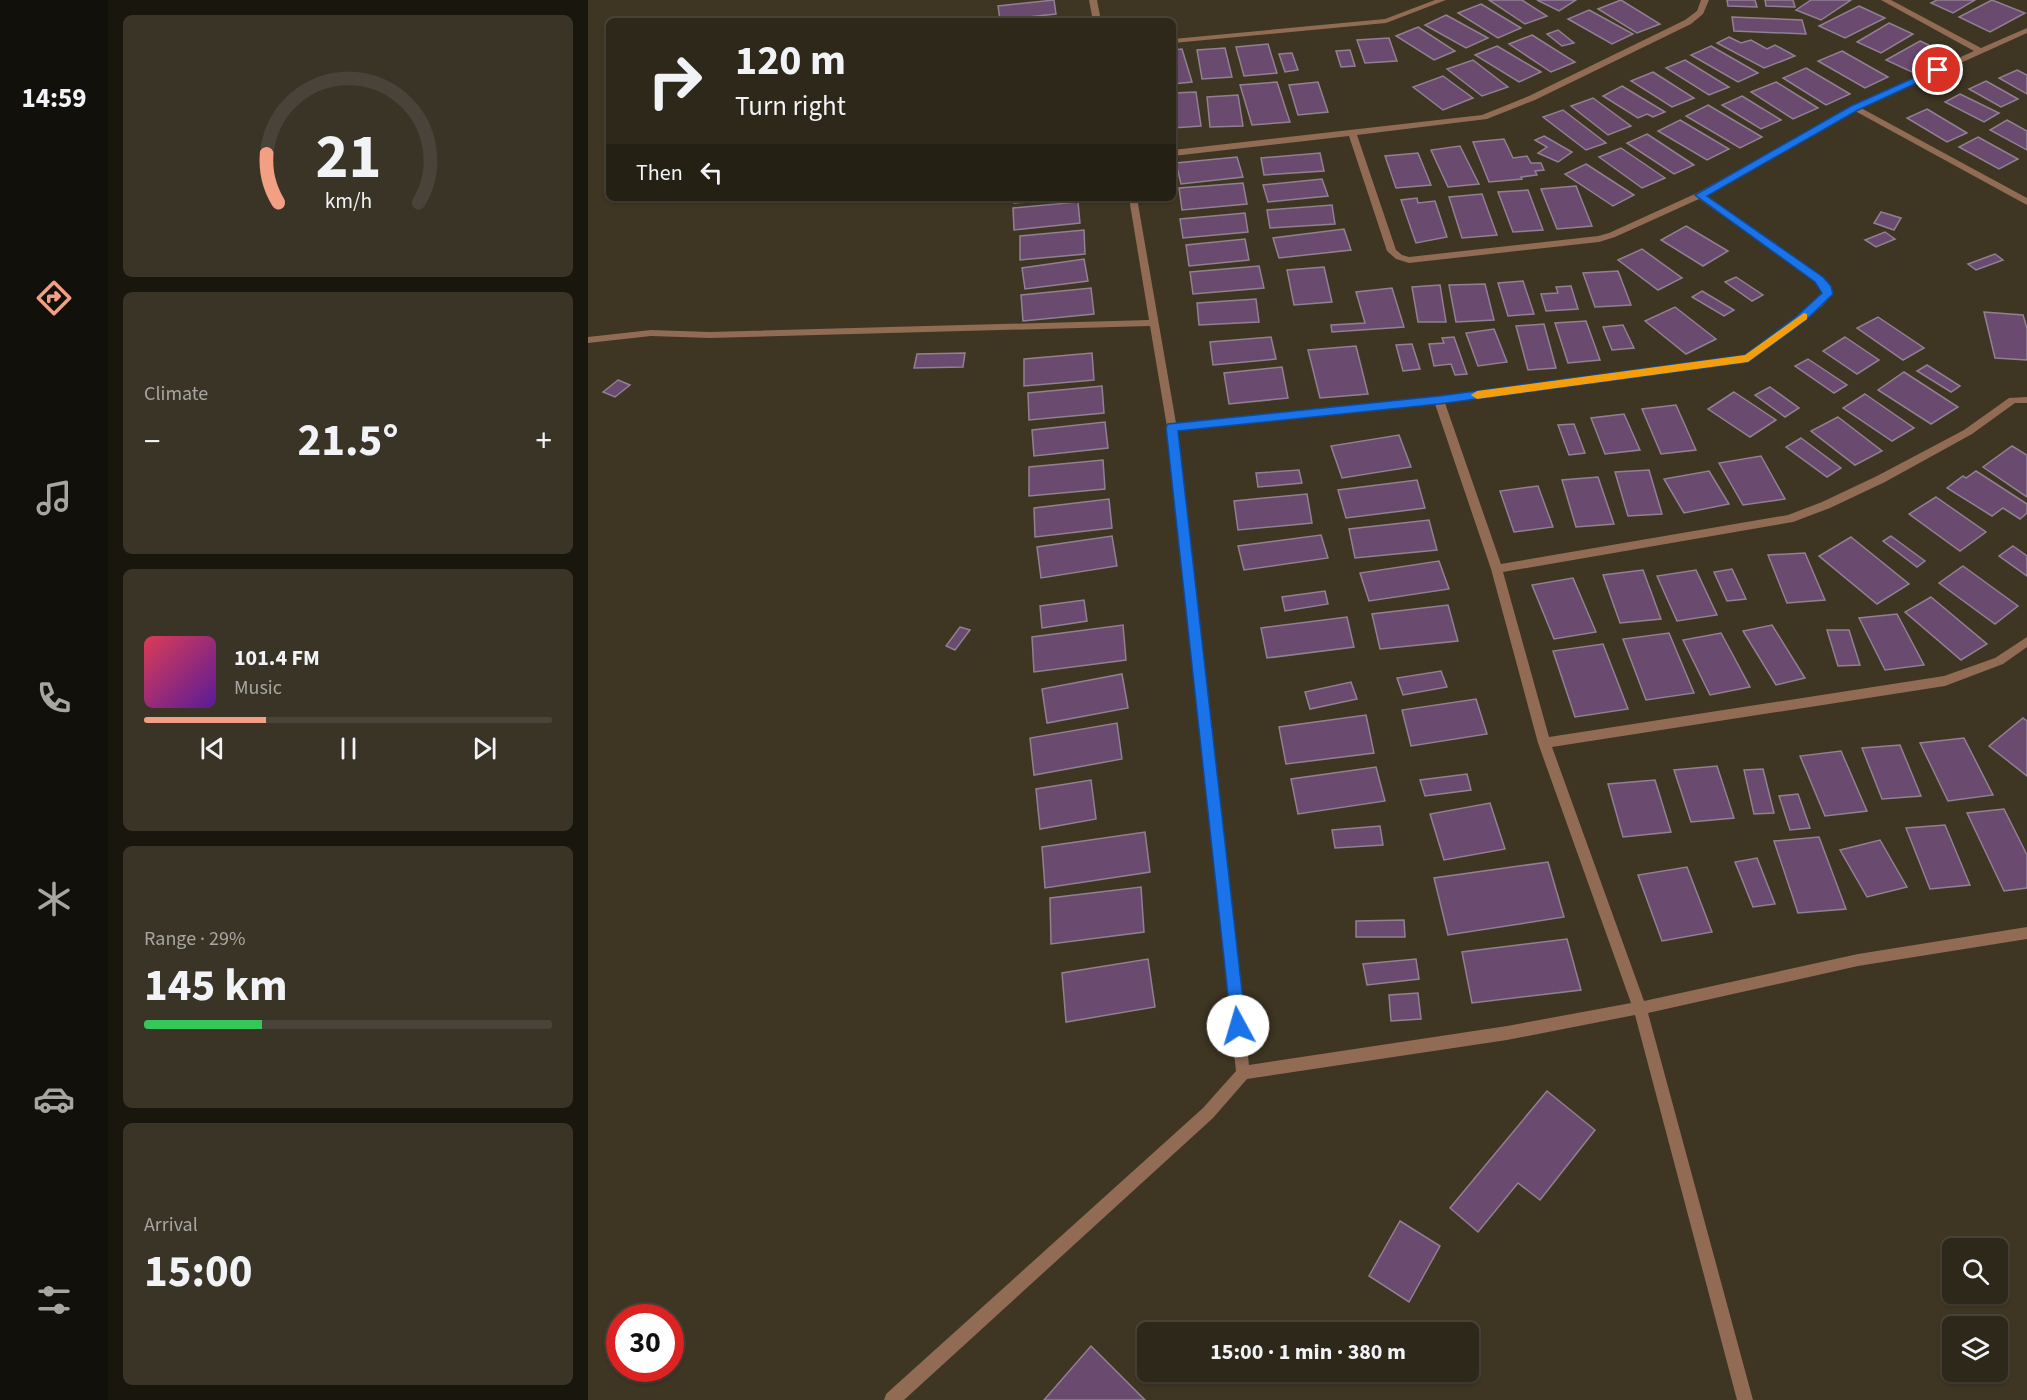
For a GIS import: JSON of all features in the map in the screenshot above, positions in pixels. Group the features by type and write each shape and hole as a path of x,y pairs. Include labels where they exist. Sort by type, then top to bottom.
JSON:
{"street":[{"path":"1093,0 1096,18"},
{"path":"1176,41 1386,21 1443,0"},
{"path":"1176,153 1484,117 1532,98 1688,22 1700,12 1705,0"},
{"path":"1885,0 1980,51"},
{"path":"1352,133 1392,251 1399,257 1409,260 1599,239 1700,195 1855,108 2027,30"},
{"path":"1855,108 2027,202"},
{"path":"2016,196 2027,190"},
{"path":"1172,427 1439,400 1748,358 1801,318 1828,294 1819,279 1700,195"},
{"path":"1134,201 1172,427 1243,1072"},
{"path":"588,340 651,333 710,335 1155,323"},
{"path":"1439,400 1497,569 1544,743 1640,1008 1745,1400"},
{"path":"1497,569 1789,519 1826,505 1881,479 1968,432 2013,400 2027,400"},
{"path":"1544,743 1945,681 1999,661 2027,641"},
{"path":"892,1400 1208,1113 1243,1072 1507,1033 1640,1008 1858,960 2027,933"}],"building":[{"path":"1054,0 1056,14 1000,18 998,6"},
{"path":"1489,0 1522,0 1547,16 1525,24"},
{"path":"1537,0 1576,0 1559,11"},
{"path":"1621,0 1660,24 1637,33 1598,9"},
{"path":"1727,0 1755,0 1757,7 1728,6"},
{"path":"1765,0 1793,0 1795,7 1766,6"},
{"path":"1811,0 1851,0 1821,20 1796,10"},
{"path":"1937,0 1975,0 1953,13 1931,3"},
{"path":"1992,0 2025,13 1990,32 1959,17"},
{"path":"1481,4 1521,28 1498,38 1458,13"},
{"path":"1859,6 1885,18 1845,38 1819,26"},
{"path":"1589,10 1633,34 1612,44 1568,19"},
{"path":"1446,15 1488,38 1466,48 1425,25"},
{"path":"1732,17 1802,20 1806,34 1734,31"},
{"path":"1889,23 1913,34 1881,53 1857,42"},
{"path":"1418,27 1455,51 1434,60 1396,36"},
{"path":"1558,30 1574,43 1562,46 1547,34"},
{"path":"1532,35 1575,62 1551,72 1509,44"},
{"path":"1729,37 1741,43 1751,40 1767,49 1775,45 1795,56 1764,68 1717,43"},
{"path":"1389,38 1397,61 1365,63 1357,40"},
{"path":"1920,41 1948,54 1914,73 1886,60"},
{"path":"1268,44 1277,73 1244,76 1236,47"},
{"path":"1497,46 1541,72 1519,82 1475,55"},
{"path":"1711,46 1758,73 1738,82 1691,55"},
{"path":"1225,48 1232,77 1202,79 1197,50"},
{"path":"1182,49 1192,82 1176,84 1176,50"},
{"path":"1350,50 1355,66 1341,67 1336,51"},
{"path":"1842,51 1888,77 1865,88 1818,61"},
{"path":"1292,53 1298,70 1285,72 1279,54"},
{"path":"1473,60 1508,87 1482,96 1447,69"},
{"path":"1685,60 1729,87 1709,95 1666,68"},
{"path":"1806,68 1850,94 1826,105 1783,78"},
{"path":"2017,70 2027,75 2027,94 1999,78"},
{"path":"1653,72 1694,98 1672,107 1631,81"},
{"path":"1443,76 1473,98 1443,110 1413,87"},
{"path":"1986,81 2018,99 2001,107 1969,89"},
{"path":"1277,82 1290,122 1252,125 1240,85"},
{"path":"1318,82 1328,112 1298,115 1289,85"},
{"path":"1776,82 1818,108 1793,119 1751,92"},
{"path":"1622,86 1665,112 1653,117 1647,114 1638,118 1603,96"},
{"path":"1196,92 1201,126 1176,128 1176,93"},
{"path":"1960,94 1999,113 1984,122 1945,102"},
{"path":"1238,95 1243,126 1210,127 1207,97"},
{"path":"1742,96 1781,120 1761,129 1722,105"},
{"path":"1593,98 1631,126 1608,135 1571,106"},
{"path":"1708,105 1762,137 1740,148 1686,116"},
{"path":"1927,109 1967,133 1947,142 1907,118"},
{"path":"1563,110 1606,143 1586,150 1543,117"},
{"path":"1680,120 1729,149 1707,160 1658,131"},
{"path":"2007,120 2027,131 2027,150 1990,130"},
{"path":"1647,134 1694,165 1674,174 1627,143"},
{"path":"1544,136 1572,152 1558,162 1538,153 1547,147 1535,140"},
{"path":"1978,137 2018,159 1999,169 1959,147"},
{"path":"1504,139 1513,158 1527,156 1531,163 1541,163 1544,170 1535,171 1537,175 1521,177 1522,179 1489,182 1473,142"},
{"path":"1460,146 1479,184 1448,187 1431,150"},
{"path":"1621,148 1665,178 1642,188 1599,157"},
{"path":"1320,153 1324,171 1264,175 1261,158"},
{"path":"1418,153 1431,185 1396,188 1385,156"},
{"path":"1237,157 1243,177 1181,184 1176,163"},
{"path":"1586,164 1634,195 1613,206 1565,174"},
{"path":"1322,179 1328,196 1268,202 1263,185"},
{"path":"1243,183 1247,204 1182,210 1179,188"},
{"path":"1576,186 1592,226 1557,229 1541,189"},
{"path":"1528,190 1543,230 1513,232 1498,192"},
{"path":"1482,194 1497,235 1462,238 1449,197"},
{"path":"1417,198 1418,203 1435,201 1447,237 1416,243 1401,200"},
{"path":"1014,201 1045,201 1014,203"},
{"path":"1078,202 1080,223 1014,230 1013,208"},
{"path":"1332,205 1335,224 1270,228 1267,210"},
{"path":"1881,212 1901,218 1894,230 1874,223"},
{"path":"1245,213 1248,232 1183,238 1180,219"},
{"path":"1686,226 1728,251 1703,266 1661,240"},
{"path":"1344,229 1351,250 1279,258 1273,238"},
{"path":"1084,230 1085,254 1020,260 1020,236"},
{"path":"1885,232 1895,239 1876,247 1865,240"},
{"path":"1245,239 1249,260 1189,266 1186,245"},
{"path":"1642,249 1682,278 1658,290 1618,260"},
{"path":"1995,254 2003,260 1976,270 1968,264"},
{"path":"1084,259 1088,281 1025,289 1022,268"},
{"path":"1259,266 1264,288 1193,294 1190,272"},
{"path":"1324,267 1332,302 1294,305 1287,270"},
{"path":"1618,271 1631,305 1595,307 1583,273"},
{"path":"1736,277 1763,295 1752,301 1725,282"},
{"path":"1523,281 1534,314 1508,316 1498,283"},
{"path":"1485,284 1494,320 1456,322 1449,285"},
{"path":"1440,285 1446,322 1418,322 1412,287"},
{"path":"1571,286 1578,309 1546,311 1541,294 1558,293 1556,287"},
{"path":"1091,288 1094,314 1023,321 1021,295"},
{"path":"1392,288 1404,327 1332,332 1331,325 1365,323 1356,292"},
{"path":"1702,291 1734,310 1724,316 1692,297"},
{"path":"1256,299 1259,322 1199,325 1197,303"},
{"path":"1675,307 1716,339 1686,354 1645,321"},
{"path":"1984,312 2023,315 2027,328 2027,360 1995,358"},
{"path":"1878,317 1924,348 1903,360 1857,328"},
{"path":"1586,321 1600,360 1568,363 1555,323"},
{"path":"1544,324 1556,368 1528,370 1516,326"},
{"path":"1623,325 1634,348 1612,350 1603,327"},
{"path":"1494,329 1507,362 1478,366 1466,333"},
{"path":"1271,337 1276,359 1213,365 1210,342"},
{"path":"1454,337 1467,374 1455,375 1451,364 1434,366 1429,344 1444,343 1442,338"},
{"path":"1845,337 1879,360 1857,374 1823,351"},
{"path":"1412,344 1420,369 1403,371 1396,345"},
{"path":"1356,346 1368,394 1320,398 1308,350"},
{"path":"965,353 963,367 914,368 917,354"},
{"path":"1092,353 1094,380 1024,386 1024,359"},
{"path":"1808,359 1847,385 1834,393 1795,366"},
{"path":"1927,365 1960,386 1951,392 1917,371"},
{"path":"1282,367 1288,398 1229,404 1224,373"},
{"path":"1904,372 1958,407 1931,424 1878,390"},
{"path":"618,380 630,385 615,397 603,392"},
{"path":"1102,386 1104,413 1029,420 1028,393"},
{"path":"1770,387 1799,408 1785,417 1755,395"},
{"path":"1734,392 1776,420 1750,437 1708,409"},
{"path":"1865,394 1914,428 1892,441 1843,408"},
{"path":"1676,405 1696,450 1661,454 1642,409"},
{"path":"1624,414 1640,450 1605,454 1591,418"},
{"path":"1838,417 1882,451 1855,465 1811,431"},
{"path":"1105,422 1108,448 1034,456 1032,430"},
{"path":"1574,424 1585,453 1569,455 1558,425"},
{"path":"1399,435 1411,467 1342,478 1331,446"},
{"path":"1801,438 1841,468 1827,477 1786,447"},
{"path":"2012,446 2027,455 2027,497 1983,467"},
{"path":"1761,456 1785,499 1743,505 1719,463"},
{"path":"1103,460 1105,489 1029,496 1029,467"},
{"path":"1299,470 1302,483 1258,487 1256,473"},
{"path":"1649,470 1662,514 1628,516 1615,472"},
{"path":"1709,471 1729,504 1684,513 1664,479"},
{"path":"1976,471 2027,504 2027,513 2020,519 2003,508 1992,516 1947,488 1963,476 1966,478"},
{"path":"1598,477 1614,524 1576,527 1562,480"},
{"path":"1417,480 1425,508 1346,518 1338,490"},
{"path":"1538,486 1553,527 1514,532 1500,491"},
{"path":"1307,494 1312,523 1238,530 1234,501"},
{"path":"1936,497 1986,532 1960,551 1909,514"},
{"path":"1109,499 1112,528 1035,537 1034,508"},
{"path":"1429,520 1437,550 1355,558 1349,529"},
{"path":"1321,535 1328,558 1244,570 1238,546"},
{"path":"1112,536 1117,566 1041,578 1037,547"},
{"path":"1891,536 1925,561 1917,567 1883,541"},
{"path":"1851,537 1909,584 1877,604 1819,556"},
{"path":"2013,546 2027,556 2027,576 1999,556"},
{"path":"1805,553 1825,600 1787,603 1768,555"},
{"path":"1439,561 1449,589 1369,601 1360,573"},
{"path":"1963,566 2018,606 1995,624 1939,583"},
{"path":"1732,569 1746,599 1727,601 1714,572"},
{"path":"1643,570 1661,619 1620,623 1603,575"},
{"path":"1696,570 1717,615 1677,621 1657,576"},
{"path":"1573,578 1596,632 1554,639 1532,585"},
{"path":"1325,591 1328,604 1285,611 1282,597"},
{"path":"1931,597 1987,644 1961,660 1905,612"},
{"path":"1084,600 1087,621 1042,628 1040,606"},
{"path":"1448,605 1458,641 1380,649 1372,614"},
{"path":"1897,614 1924,665 1885,670 1859,618"},
{"path":"1347,617 1354,647 1267,658 1261,628"},
{"path":"1123,625 1126,660 1034,672 1032,637"},
{"path":"1772,625 1805,678 1776,685 1743,631"},
{"path":"960,627 970,630 955,650 946,646"},
{"path":"1827,630 1849,630 1860,665 1838,666"},
{"path":"1669,633 1694,693 1646,700 1623,639"},
{"path":"1721,633 1750,687 1710,695 1683,640"},
{"path":"1603,644 1628,709 1575,717 1553,651"},
{"path":"1441,671 1447,687 1403,695 1397,678"},
{"path":"1122,674 1128,708 1047,723 1042,689"},
{"path":"1351,682 1357,699 1310,709 1305,692"},
{"path":"1476,699 1487,734 1411,746 1402,710"},
{"path":"1366,715 1374,753 1286,764 1279,727"},
{"path":"2023,718 2027,721 2027,776 1989,746"},
{"path":"1117,723 1122,759 1034,775 1030,738"},
{"path":"1964,738 1993,795 1948,801 1920,743"},
{"path":"1900,745 1921,796 1882,799 1862,748"},
{"path":"1841,751 1867,811 1825,816 1800,756"},
{"path":"1717,766 1734,818 1691,822 1674,770"},
{"path":"1376,767 1385,801 1298,814 1291,779"},
{"path":"1763,769 1774,813 1754,814 1744,770"},
{"path":"1467,774 1471,790 1425,796 1420,780"},
{"path":"1091,780 1096,819 1040,829 1036,789"},
{"path":"1655,780 1671,832 1623,837 1608,784"},
{"path":"1798,794 1810,828 1790,830 1779,796"},
{"path":"1490,803 1505,849 1444,860 1430,814"},
{"path":"2004,809 2027,855 2027,888 2004,891 1967,813"},
{"path":"1945,825 1970,885 1930,889 1906,828"},
{"path":"1380,826 1383,845 1335,848 1332,830"},
{"path":"1145,832 1150,872 1045,888 1042,847"},
{"path":"1819,837 1846,909 1798,913 1774,841"},
{"path":"1880,840 1907,887 1867,897 1840,850"},
{"path":"1757,858 1775,904 1753,907 1735,862"},
{"path":"1548,862 1564,917 1448,935 1434,878"},
{"path":"1687,867 1712,932 1662,941 1638,875"},
{"path":"1141,887 1144,932 1051,944 1050,898"},
{"path":"1404,920 1405,937 1356,937 1356,921"},
{"path":"1567,939 1581,990 1472,1003 1462,952"},
{"path":"1148,959 1155,1007 1066,1022 1062,973"},
{"path":"1416,959 1419,979 1367,985 1363,964"},
{"path":"1418,993 1421,1019 1391,1021 1389,995"},
{"path":"1547,1091 1595,1130 1540,1200 1518,1183 1478,1232 1450,1208"},
{"path":"1400,1221 1440,1246 1409,1302 1369,1276"},
{"path":"1091,1346 1145,1400 1044,1400"}],"slow traffic":[{"path":"1477,395 1748,358 1804,316"}],"route":[{"path":"1238,1026 1172,427 1439,400 1748,358 1768,345 1818,305 1828,294 1819,279 1700,195 1855,108 1938,70"}]}
